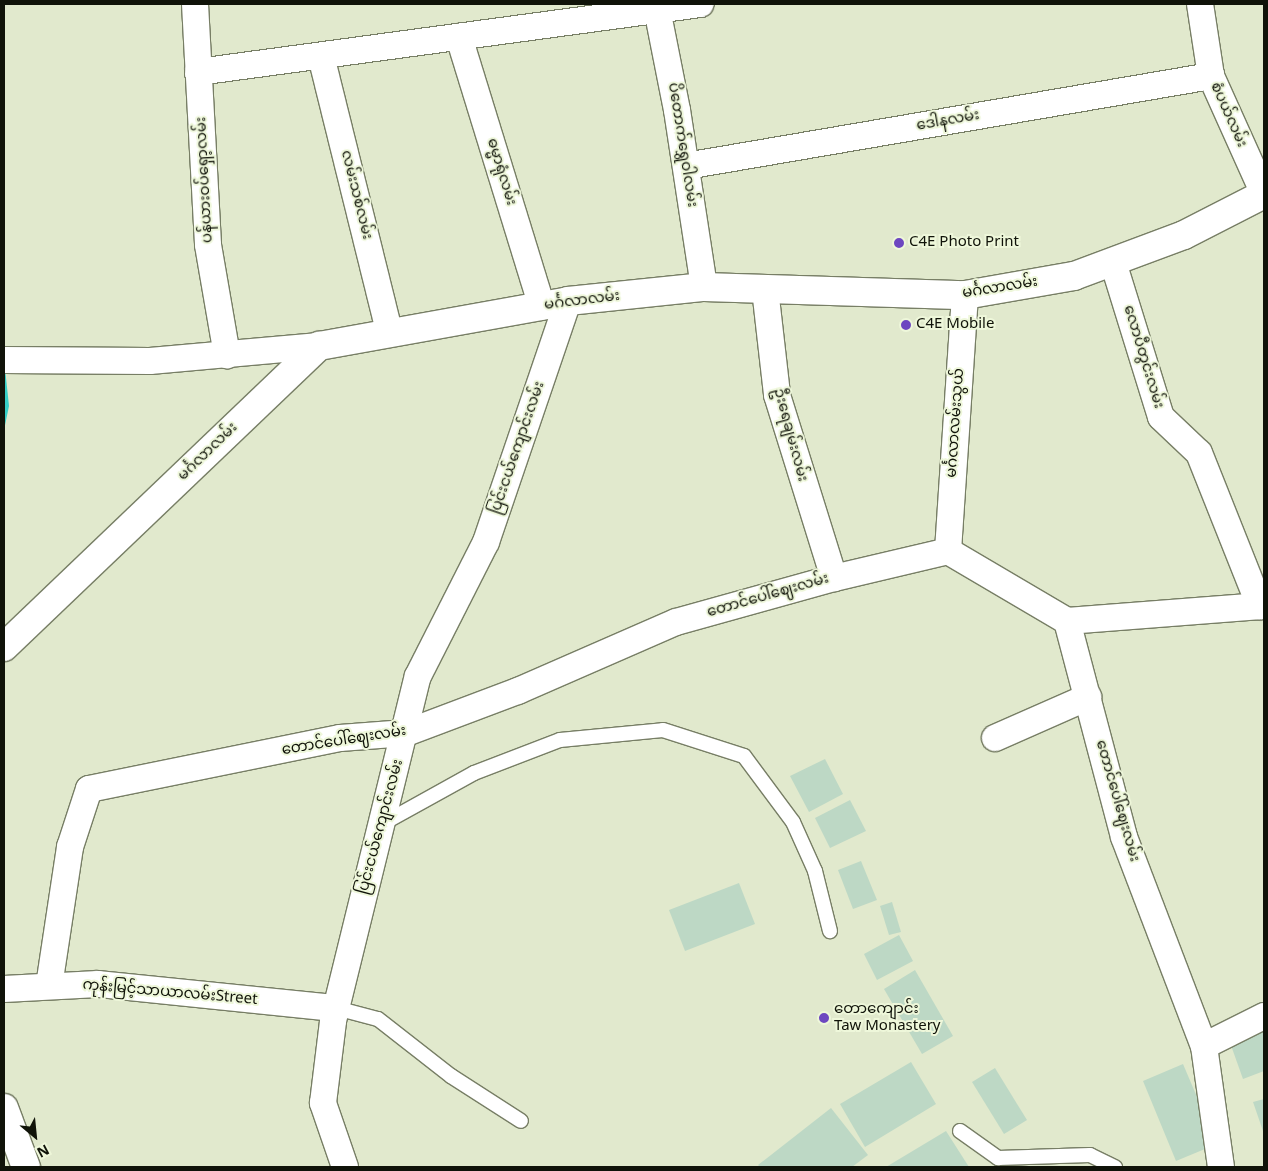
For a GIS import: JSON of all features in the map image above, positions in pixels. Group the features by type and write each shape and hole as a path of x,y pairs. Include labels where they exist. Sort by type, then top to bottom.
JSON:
{"street":[{"name":"ပန်ယားဝပ်ရှော့လမ်း","path":"195,4 208,245 227,355"},
{"path":"198,72 657,8 700,4"},
{"name":"စံပယ်လမ်း","path":"1200,4 1211,76 1264,194"},
{"name":"ပိတောက်ရွှေဝါလမ်း","path":"657,8 686,166 704,287"},
{"name":"ဓမ္မာရုံလမ်း","path":"459,37 555,304"},
{"name":"လမ်းသစ်လမ်း","path":"321,56 390,334"},
{"name":"ဒေါနလမ်း","path":"686,166 1211,76"},
{"name":"မင်္ဂလာလမ်း","path":"4,647 320,346 555,304 704,287 964,295 1074,276 1184,235 1264,194"},
{"name":"လောပီတွင်းလမ်း","path":"1113,262 1161,417 1199,453 1262,606"},
{"name":"ဦးရေချမ်းလမ်း","path":"765,289 777,395 834,578"},
{"name":"မင်္ဂလာလမ်းသွယ်","path":"948,551 964,295"},
{"name":"ပြင်းငယ်ကျောင်းလမ်း","path":"345,1167 323,1103 336,1008 381,824 406,733 418,676 486,542 555,304"},
{"path":"7,360 150,361 320,346"},
{"path":"948,551 1067,621 1262,606"},
{"name":"တောင်ပေါ်ဈေးလမ်း","path":"49,986 70,846 89,789 340,738 406,733 510,694 676,622 834,578 948,551"},
{"name":"တောင်ပေါ်ဈေးလမ်း","path":"1067,621 1124,837 1204,1046 1221,1167"},
{"path":"995,738 1088,698"},
{"name":"ကုန်းမြင့်သာယာလမ်းStreet","path":"4,989 98,984 336,1008"},
{"path":"1204,1046 1264,1016"},
{"path":"4,1108 26,1167"}],"lane":[{"path":"381,824 474,773 560,740 663,730 744,756 793,822 815,871 830,931"},
{"path":"336,1008 378,1019 451,1076 521,1121"},
{"path":"960,1131 998,1158 1071,1161 1090,1155 1115,1167"}],"water":[{"path":"4,359 9,406 4,430"}],"building":[{"path":"825,759 843,794 809,812 790,776"},
{"path":"850,800 866,831 830,848 815,818"},
{"path":"861,861 877,900 853,909 838,870"},
{"path":"739,883 755,924 685,951 669,910"},
{"path":"892,902 901,932 889,935 880,906"},
{"path":"899,935 913,961 877,980 864,954"},
{"path":"915,970 953,1036 922,1054 884,989"},
{"path":"1264,1025 1264,1071 1243,1079 1228,1037"},
{"path":"911,1062 936,1104 865,1147 840,1104"},
{"path":"1183,1064 1217,1144 1176,1161 1143,1081"},
{"path":"995,1068 1027,1120 1004,1134 972,1082"},
{"path":"1264,1099 1264,1134 1253,1102"},
{"path":"831,1108 868,1155 852,1167 760,1167 758,1165"},
{"path":"946,1131 969,1167 886,1167"}],"place":[{"name":"C4E Photo Print","path":"899,243"},
{"name":"C4E Mobile","path":"906,325"},
{"name":"တောကျောင်း Taw Monastery","path":"824,1018"}]}
